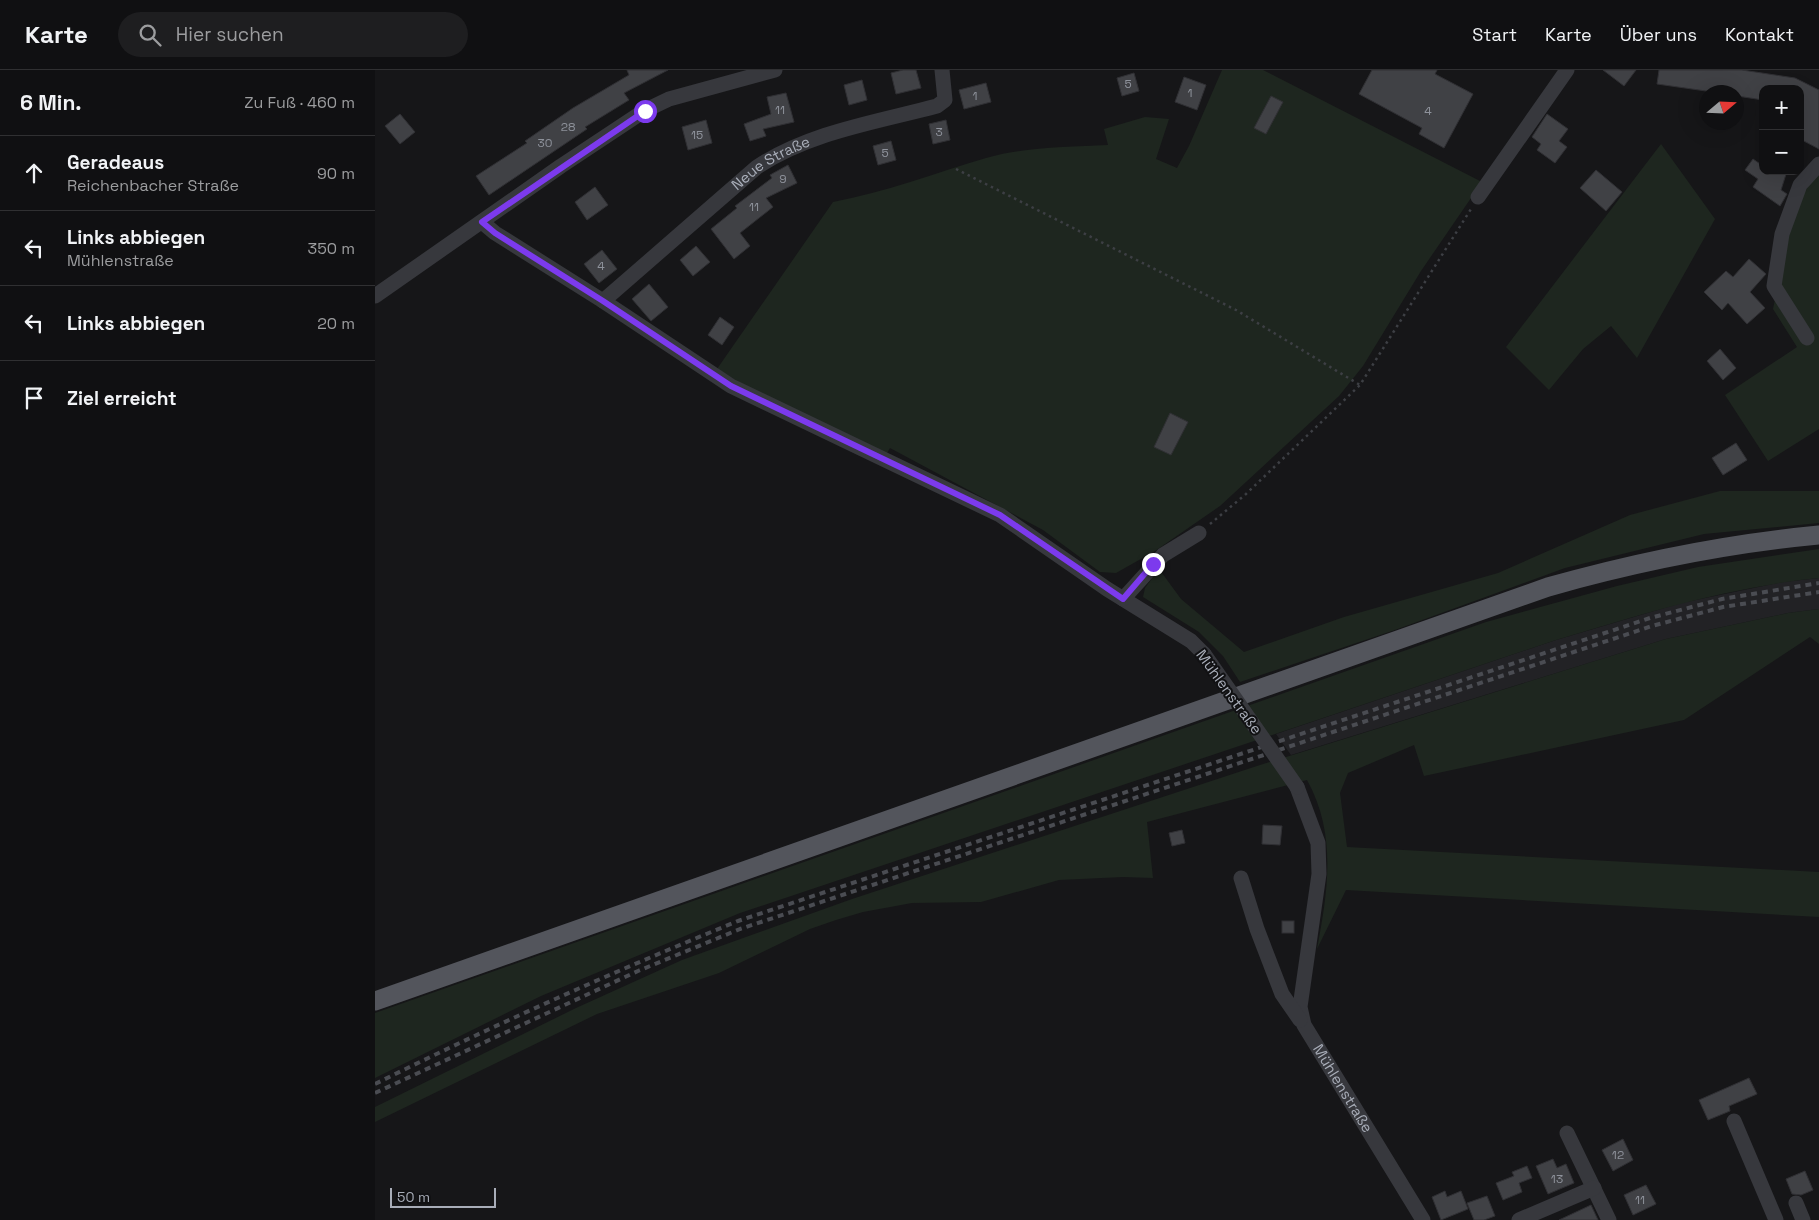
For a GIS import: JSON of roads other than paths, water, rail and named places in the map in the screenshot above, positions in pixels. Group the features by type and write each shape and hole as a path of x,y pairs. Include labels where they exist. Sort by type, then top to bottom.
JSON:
{"main road":[{"path":"375,1001 1548,587 1620,567 1697,550 1757,541 1819,535"}],"street":[{"path":"375,296 611,132 650,108 676,97 775,70"},
{"name":"Neue Straße","path":"603,301 757,167 778,153 804,142 937,106 945,100 942,70"},
{"path":"1478,197 1567,70"},
{"path":"1807,338 1774,286 1782,234 1800,185 1819,164"},
{"name":"Mühlenstraße","path":"482,222 495,233 603,301 731,386 1000,515 1123,599 1191,641 1205,654 1297,787 1318,843 1319,874 1300,1007 1304,1026 1423,1220"},
{"path":"1123,599 1163,555 1199,533"},
{"path":"1241,878 1257,929 1282,994 1304,1026"},
{"path":"1735,1121 1776,1220"},
{"path":"1567,1133 1609,1220"},
{"path":"1519,1220 1594,1188"},
{"path":"1796,1203 1803,1220"}],"railway":[{"path":"375,1084 555,999 738,921 1650,618 1722,599 1819,583"},
{"path":"375,1093 638,971 740,929 1652,626 1723,607 1819,592"}]}
